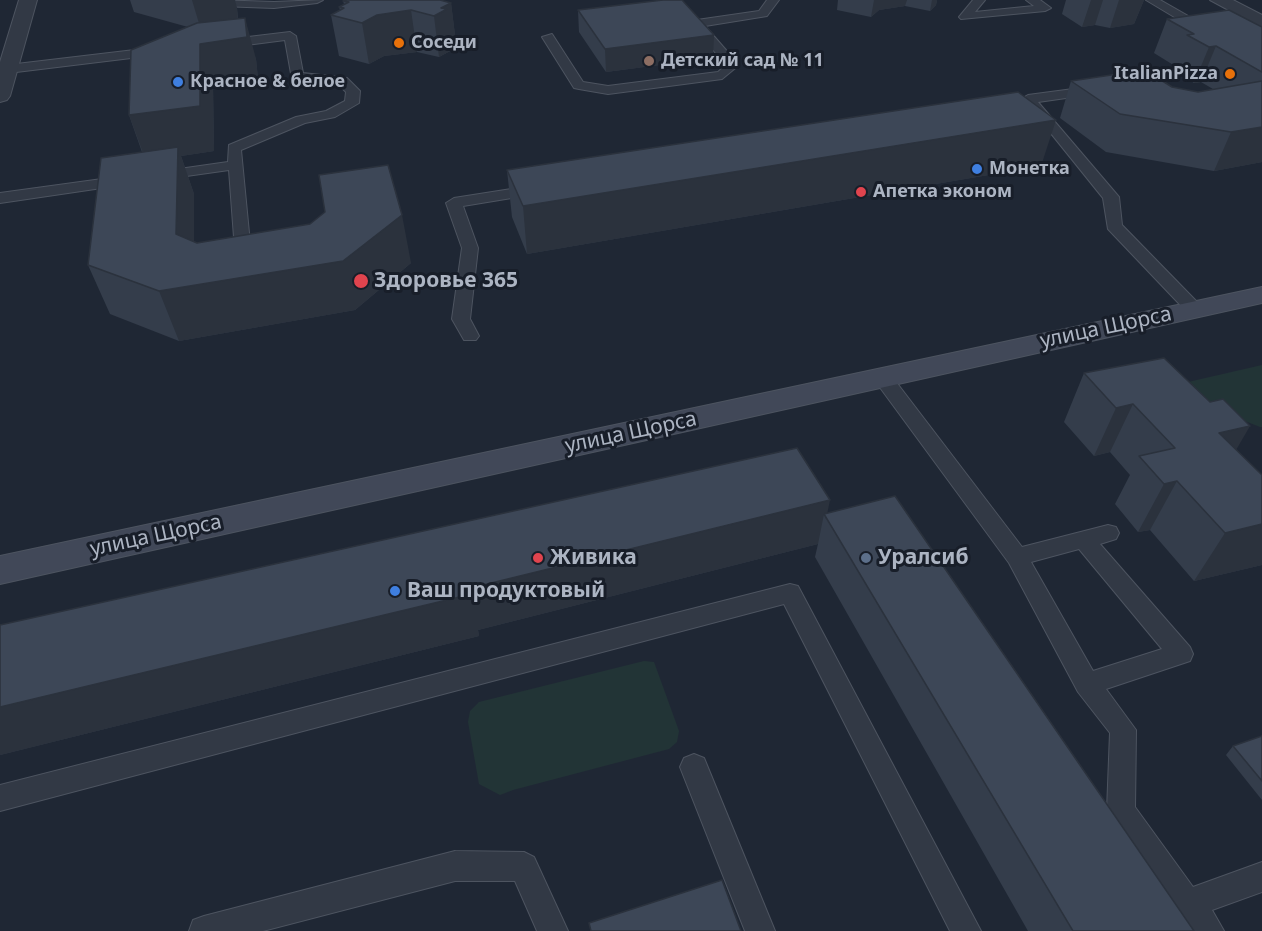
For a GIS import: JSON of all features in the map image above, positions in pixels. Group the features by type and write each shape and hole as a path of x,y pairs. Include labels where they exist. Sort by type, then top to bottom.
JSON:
{"main road":[{"name":"улица Щорса","path":"0,570 1262,295"}],"street":[{"path":"0,96 28,0"},
{"path":"1219,0 1248,19"}],"lane":[{"path":"220,0 220,3 274,5 317,0"},
{"path":"548,37 579,85 608,90 722,75 733,65 697,24 763,14 773,0"},
{"path":"979,0 965,18 1045,8 1032,0"},
{"path":"1152,0 1195,25 1219,21"},
{"path":"208,45 290,36 297,76 342,81 353,91 352,103 330,114 301,120 234,148 245,274"},
{"path":"8,69 172,50"},
{"path":"1109,88 1028,99 1041,111 1080,162 1112,197 1114,226 1194,309"},
{"path":"1018,115 1041,111"},
{"path":"0,198 236,165"},
{"path":"470,336 461,319 470,248 454,203 548,189"},
{"path":"883,378 1017,557 1087,684 1123,730 1121,811 1209,931"},
{"path":"1017,557 1108,533"},
{"path":"1084,540 1182,654 1087,684"},
{"path":"0,798 790,593 966,931"},
{"path":"694,767 760,931"},
{"path":"204,931 455,866 524,867 553,931"},
{"path":"1187,904 1262,877"}],"shaded area":[{"path":"1262,365 1262,427 1162,388"},
{"path":"644,661 654,662 679,731 677,742 669,749 500,795 479,784 468,722 470,711 479,702"}],"building":[{"path":"440,0 451,3 441,8 447,9 434,16 411,10 377,15 362,23 331,15 344,8 339,7 349,2 343,1"},
{"path":"663,0 682,0 714,35 605,49 578,10"},
{"path":"1229,10 1262,27 1262,72 1216,46 1209,47 1187,35 1194,34 1167,19"},
{"path":"245,18 247,37 200,44 200,106 129,115 131,50 197,23"},
{"path":"1145,70 1172,87 1198,92 1262,81 1262,127 1231,132 1120,114 1071,81"},
{"path":"1018,92 1056,120 523,206 507,170"},
{"path":"178,147 176,234 197,243 310,224 325,212 319,175 388,165 402,215 343,261 159,291 88,265 101,158"},
{"path":"1164,358 1210,402 1223,399 1250,426 1219,433 1262,475 1262,524 1225,533 1177,481 1164,484 1139,456 1175,448 1133,404 1116,408 1084,373"},
{"path":"797,448 830,500 471,588 472,594 0,707 0,625"},
{"path":"895,496 1194,931 1073,931 824,514"},
{"path":"1262,736 1262,781 1233,746"},
{"path":"722,880 741,931 591,931 589,923"}],"place":[{"name":"Соседи","path":"399,43"},
{"name":"Детский сад № 11","path":"649,61"},
{"name":"ItalianPizza","path":"1230,74"},
{"name":"Красное & белое","path":"178,82"},
{"name":"Монетка","path":"977,169"},
{"name":"Апетка эконом","path":"861,192"},
{"name":"Здоровье 365","path":"361,281"},
{"name":"Живика","path":"538,558"},
{"name":"Уралсиб","path":"866,558"},
{"name":"Ваш продуктовый","path":"395,591"}]}
